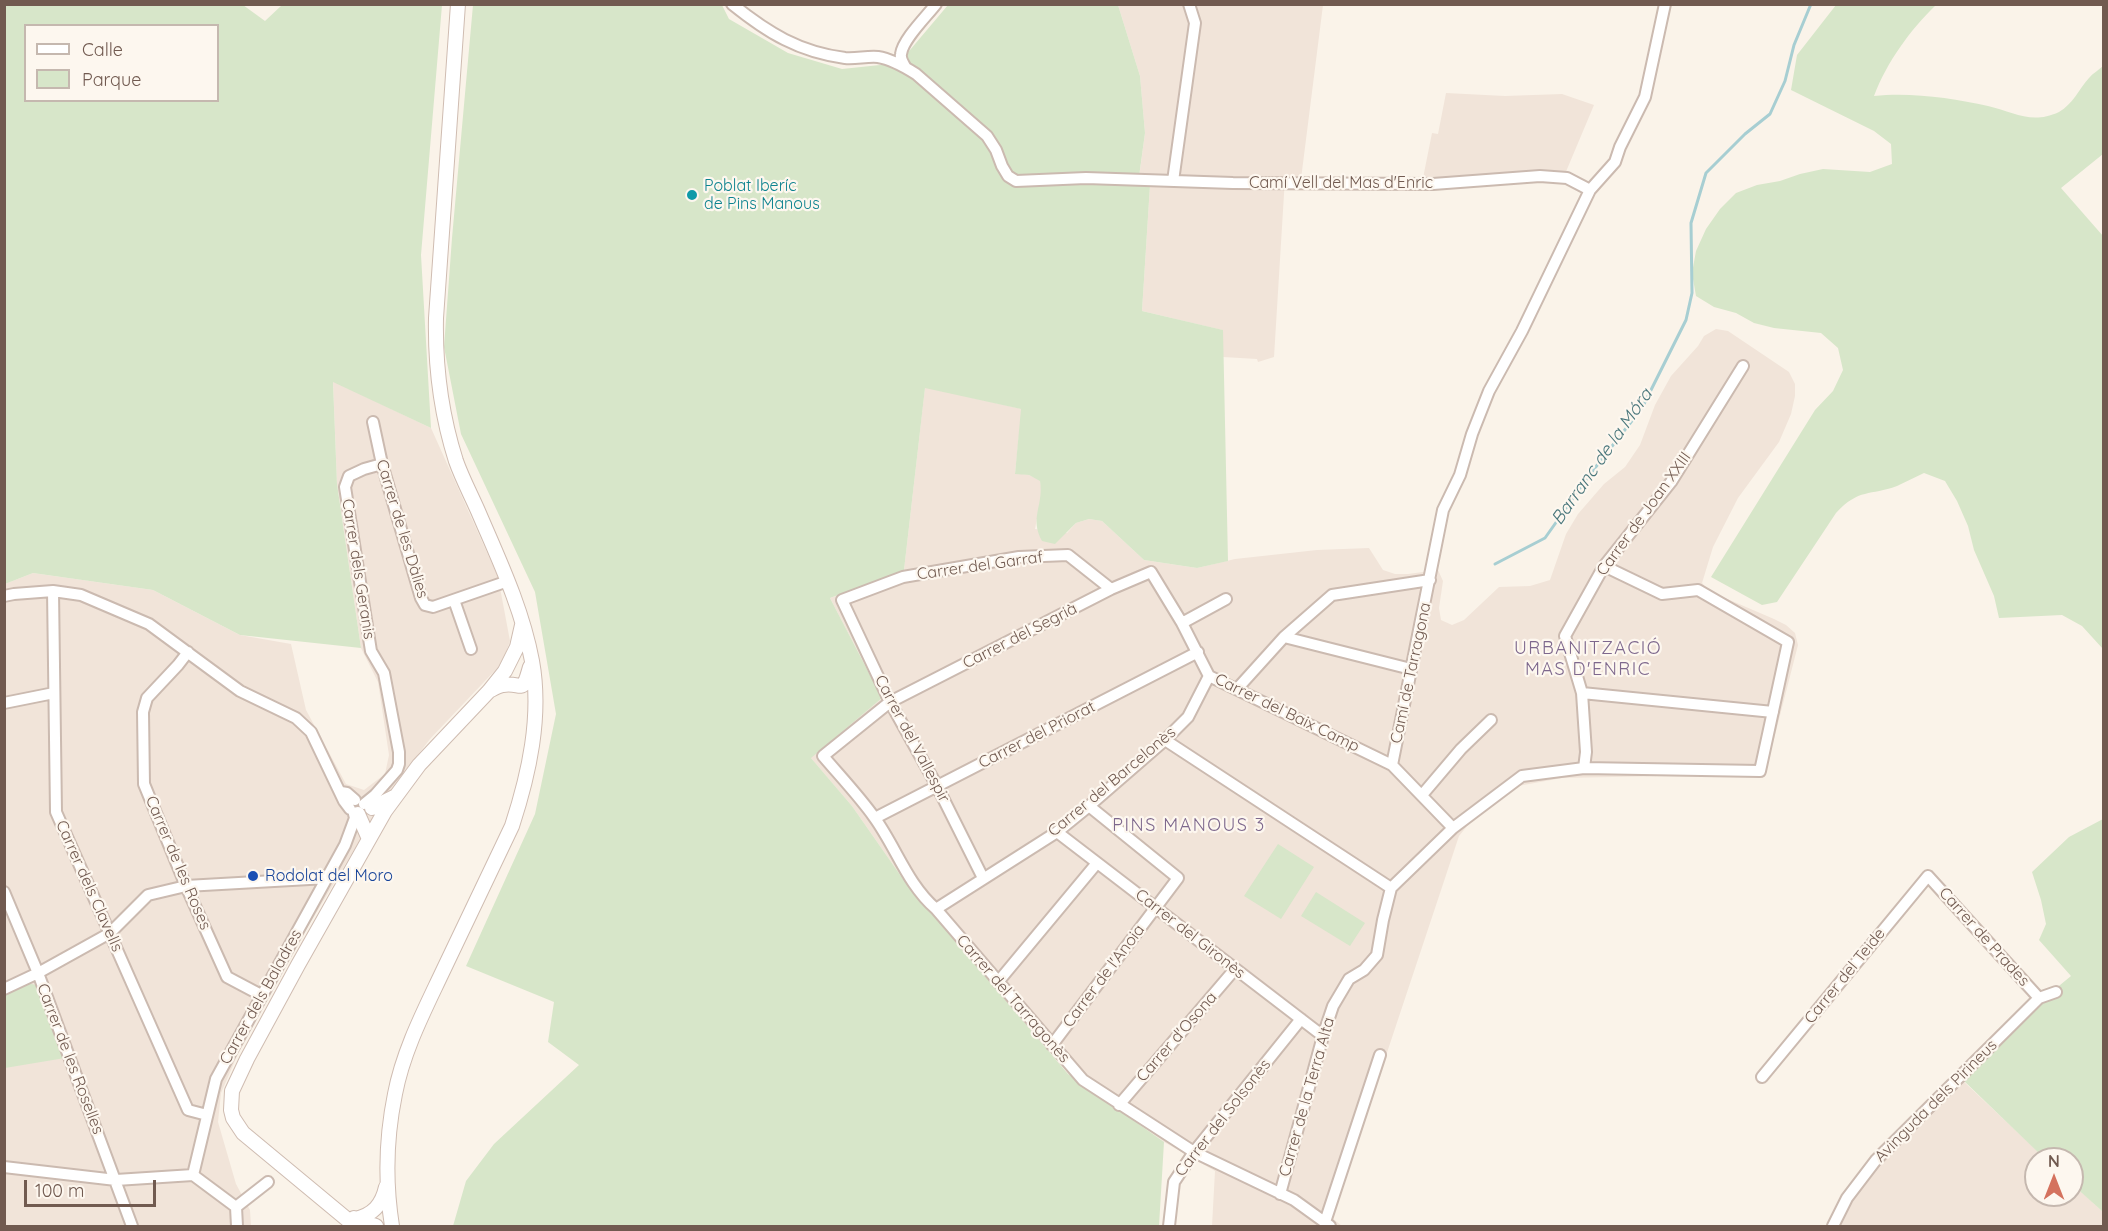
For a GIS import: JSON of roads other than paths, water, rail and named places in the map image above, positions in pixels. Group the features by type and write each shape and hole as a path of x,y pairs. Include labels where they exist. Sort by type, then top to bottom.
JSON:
{"main road":[{"path":"355,1223 377,1208 384,1197 390,1124 402,1067 416,1030 512,826 524,791 530,763 534,713 532,672 523,623 508,581 457,463 442,410 437,368 436,318 458,4"},
{"path":"376,1227 355,1223 243,1133 233,1118 231,1100 236,1080 247,1059 369,839 361,812 395,796 419,765 489,691 506,669 517,647 523,623"},
{"path":"506,669 515,663 520,663 532,672"},
{"path":"506,669 506,682 527,695 534,713"},
{"path":"489,691 503,685 515,686 527,680 532,672"},
{"path":"387,1179 392,1227"}],"street":[{"name":"Camí Vell del Mas d'Enric","path":"732,4 763,29 804,49 846,58 879,57 906,68 936,90 987,136 1008,176 1016,181 1086,178 1433,184 1540,176 1567,178 1590,190"},
{"path":"906,68 901,51 936,4"},
{"path":"1173,181 1195,23 1189,4"},
{"path":"1237,689 1284,637 1332,596 1430,580 1443,510 1460,475 1472,434 1489,391 1522,332 1590,190 1596,180 1615,162 1645,97 1665,4"},
{"name":"Carrer de Joan XXIII","path":"1584,768 1587,752 1582,693 1565,636 1604,566 1671,482 1743,366"},
{"name":"Carrer de les Dàlies","path":"373,422 382,464 425,605 433,607 508,581"},
{"name":"Carrer dels Geranis","path":"361,812 397,770 399,752 384,673 371,651 345,487 349,476 382,464"},
{"name":"Carrer del Garraf","path":"842,600 903,577 1029,557 1068,555 1111,590"},
{"path":"1165,740 1391,888 1453,828 1522,776 1584,768 1760,771 1788,642 1698,590 1662,594 1604,566"},
{"name":"Carrer del Segrià","path":"890,702 1151,572"},
{"name":"Carrer del Baix Camp","path":"1151,572 1182,623 1209,676 1392,765 1453,828"},
{"name":"Camí de Tarragona","path":"1392,765 1430,580"},
{"path":"4,596 53,591 81,595 149,624 240,692 296,718 311,732 341,792 361,812"},
{"name":"Carrer dels Clavells","path":"53,591 56,812 188,1110 207,1115"},
{"path":"1182,623 1226,599"},
{"name":"Carrer de les Dàlies","path":"454,600 471,649"},
{"name":"Carrer del Vallespir","path":"842,600 890,702 937,786 982,878"},
{"path":"1284,637 1411,669"},
{"name":"Carrer de les Roses","path":"188,652 147,698 142,712 144,784 227,977 261,995"},
{"name":"Carrer del Priorat","path":"875,818 1198,652"},
{"name":"Carrer del Barcelonès","path":"936,909 1057,832 1089,806 1188,717 1209,676"},
{"path":"4,703 54,693"},
{"path":"1582,693 1773,712"},
{"name":"Carrer del Tarragonès","path":"890,702 823,756 875,818 923,898 936,909 1083,1080 1194,1152 1294,1200 1328,1224"},
{"path":"1422,795 1461,748 1491,720"},
{"name":"Carrer de l'Anoia","path":"1052,1045 1178,878 1089,806"},
{"name":"Carrer dels Baladres","path":"193,1175 216,1079 361,812"},
{"name":"Carrer del Gironès","path":"1057,832 1323,1036"},
{"path":"998,982 1097,863"},
{"name":"Carrer de Prades","path":"1928,876 2039,998"},
{"name":"Carrer del Teide","path":"1762,1077 1928,876"},
{"path":"4,989 110,933 148,895 186,886 327,878"},
{"name":"Carrer de la Terra Alta","path":"1280,1194 1323,1036 1334,1006 1349,979 1364,970 1377,955 1391,888"},
{"name":"Carrer de les Roselles","path":"4,892 38,973 132,1227"},
{"name":"Carrer d'Osona","path":"1119,1105 1236,969"},
{"name":"Avinguda dels Pirineus","path":"1833,1227 1847,1198 1876,1160 2039,998 2056,992"},
{"name":"Carrer del Solsonès","path":"1169,1227 1174,1182 1194,1152 1300,1019"},
{"path":"1328,1224 1380,1055"},
{"path":"4,1167 116,1180 193,1175 236,1207"},
{"path":"236,1207 267,1182"},
{"path":"236,1207 237,1227"},
{"path":"1313,1213 1314,1227"}],"waterway":[{"name":"Barranc de la Móra","path":"1495,564 1545,538 1591,473 1642,408 1686,320 1692,293 1691,223 1706,173 1745,134 1770,114 1785,81 1794,45 1811,4"}],"place":[{"name":"Poblat Iberíc de Pins Manous","path":"692,195"},
{"name":"Rodolat del Moro","path":"253,876"}],"district":[{"name":"URBANITZACIÓ MAS D'ENRIC","path":"1588,659"},
{"name":"PINS MANOUS 3","path":"1189,826"}]}
